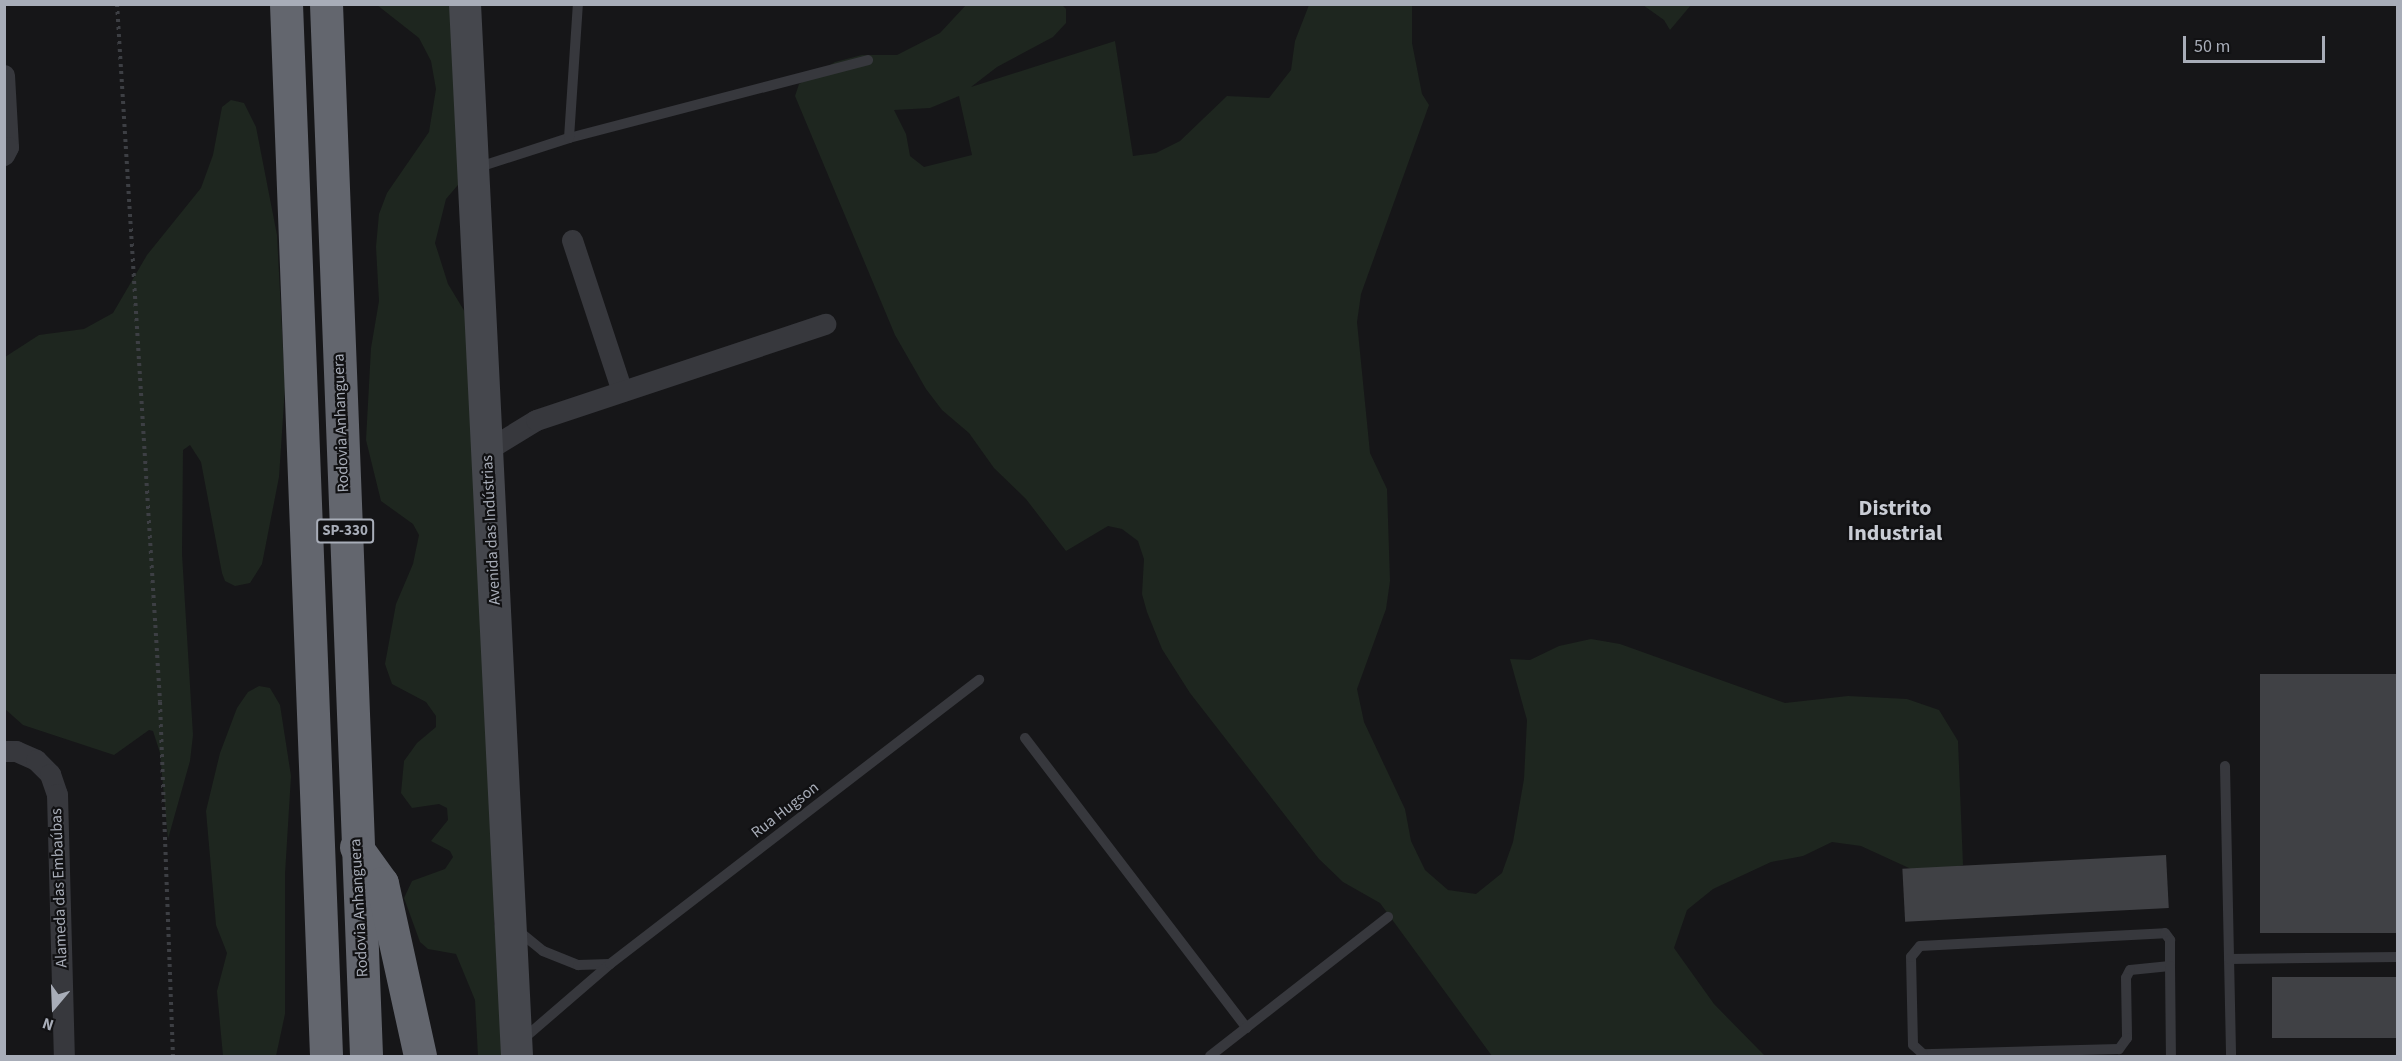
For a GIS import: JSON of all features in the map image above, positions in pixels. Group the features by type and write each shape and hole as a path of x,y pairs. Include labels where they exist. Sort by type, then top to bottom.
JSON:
{"highway":[{"name":"SP-330","path":"286,4 326,1056"},
{"name":"Rodovia Anhanguera","path":"326,4 356,847 366,1056"},
{"path":"356,847 382,883 420,1056"}],"street":[{"name":"Avenida das Indústrias","path":"465,4 517,1050"},
{"path":"4,75 8,147 4,155"},
{"path":"572,240 622,391"},
{"path":"487,450 536,420 825,324"},
{"name":"Alameda das Embaúbas","path":"4,752 16,752 36,760 50,774 57,794 64,1056"}],"lane":[{"path":"569,138 578,4"},
{"path":"473,169 569,138 868,60"},
{"name":"Rua Hugson","path":"517,1050 610,964 979,680"},
{"path":"1025,738 1247,1028"},
{"path":"2225,766 2231,1056"},
{"path":"1210,1056 1388,917"},
{"path":"512,926 543,951 569,961 610,964"},
{"path":"2170,966 2130,970 2126,978 2127,1038 2119,1049 1923,1054 1913,1045 1911,957 1920,946 2157,931 2165,933 2170,940 2171,1056"},
{"path":"2229,959 2397,957"}],"path":[{"path":"117,4 160,702 173,1056"}],"shaded area":[{"path":"377,5 472,5 469,172 446,199 435,243 448,284 477,332 499,882 494,924 498,930 514,1056 478,1056 475,1000 456,954 428,949 420,942 404,898 412,881 445,869 453,857 450,851 431,841 448,820 447,808 439,804 412,808 401,793 404,761 417,743 436,727 436,716 426,702 392,684 385,664 396,604 413,564 419,535 413,524 381,501 366,440 371,348 379,301 376,247 379,214 387,193 429,132 436,89 431,61 419,38"},
{"path":"966,5 1062,5 1066,9 1066,23 1053,37 997,67 971,87 1115,41 1133,156 1156,153 1180,141 1227,96 1269,98 1291,70 1295,41 1309,5 1412,5 1412,43 1422,94 1429,105 1361,294 1357,322 1370,453 1387,489 1390,581 1386,609 1357,689 1364,722 1405,809 1411,841 1425,870 1448,890 1476,894 1502,873 1513,842 1524,779 1527,720 1510,659 1530,660 1559,646 1591,639 1620,644 1785,703 1848,696 1907,699 1939,710 1958,741 1963,865 1922,874 1861,846 1832,842 1803,856 1771,862 1713,889 1687,910 1674,948 1714,1004 1765,1056 1492,1056 1380,903 1343,882 1319,859 1190,693 1162,649 1147,612 1142,594 1144,559 1138,541 1122,529 1108,526 1066,551 1026,499 994,468 969,433 942,410 926,389 895,335 795,96 799,84 835,62 862,55 897,55 940,33","holes":["959,96 972,155 924,167 910,156 906,134 894,110 930,108"]},
{"path":"1643,5 1691,5 1670,30 1664,20"},
{"path":"231,100 244,103 256,127 277,235 285,387 279,477 262,564 250,583 235,586 225,581 222,573 201,462 190,445 183,450 182,554 193,735 190,761 168,839 160,753 153,731 149,730 114,755 23,725 5,709 5,357 39,335 84,329 113,313 147,255 201,188 213,155 222,107"},
{"path":"259,686 270,688 280,705 291,776 285,874 285,1014 276,1056 223,1056 217,991 227,953 216,925 206,811 220,753 237,708 248,692"}],"building":[{"path":"2260,674 2398,674 2398,933 2260,933"},
{"path":"2166,855 2169,908 1905,922 1902,869"},
{"path":"2272,977 2398,977 2398,1038 2272,1038"}],"district":[{"name":"Distrito Industrial","path":"1895,520"}]}
